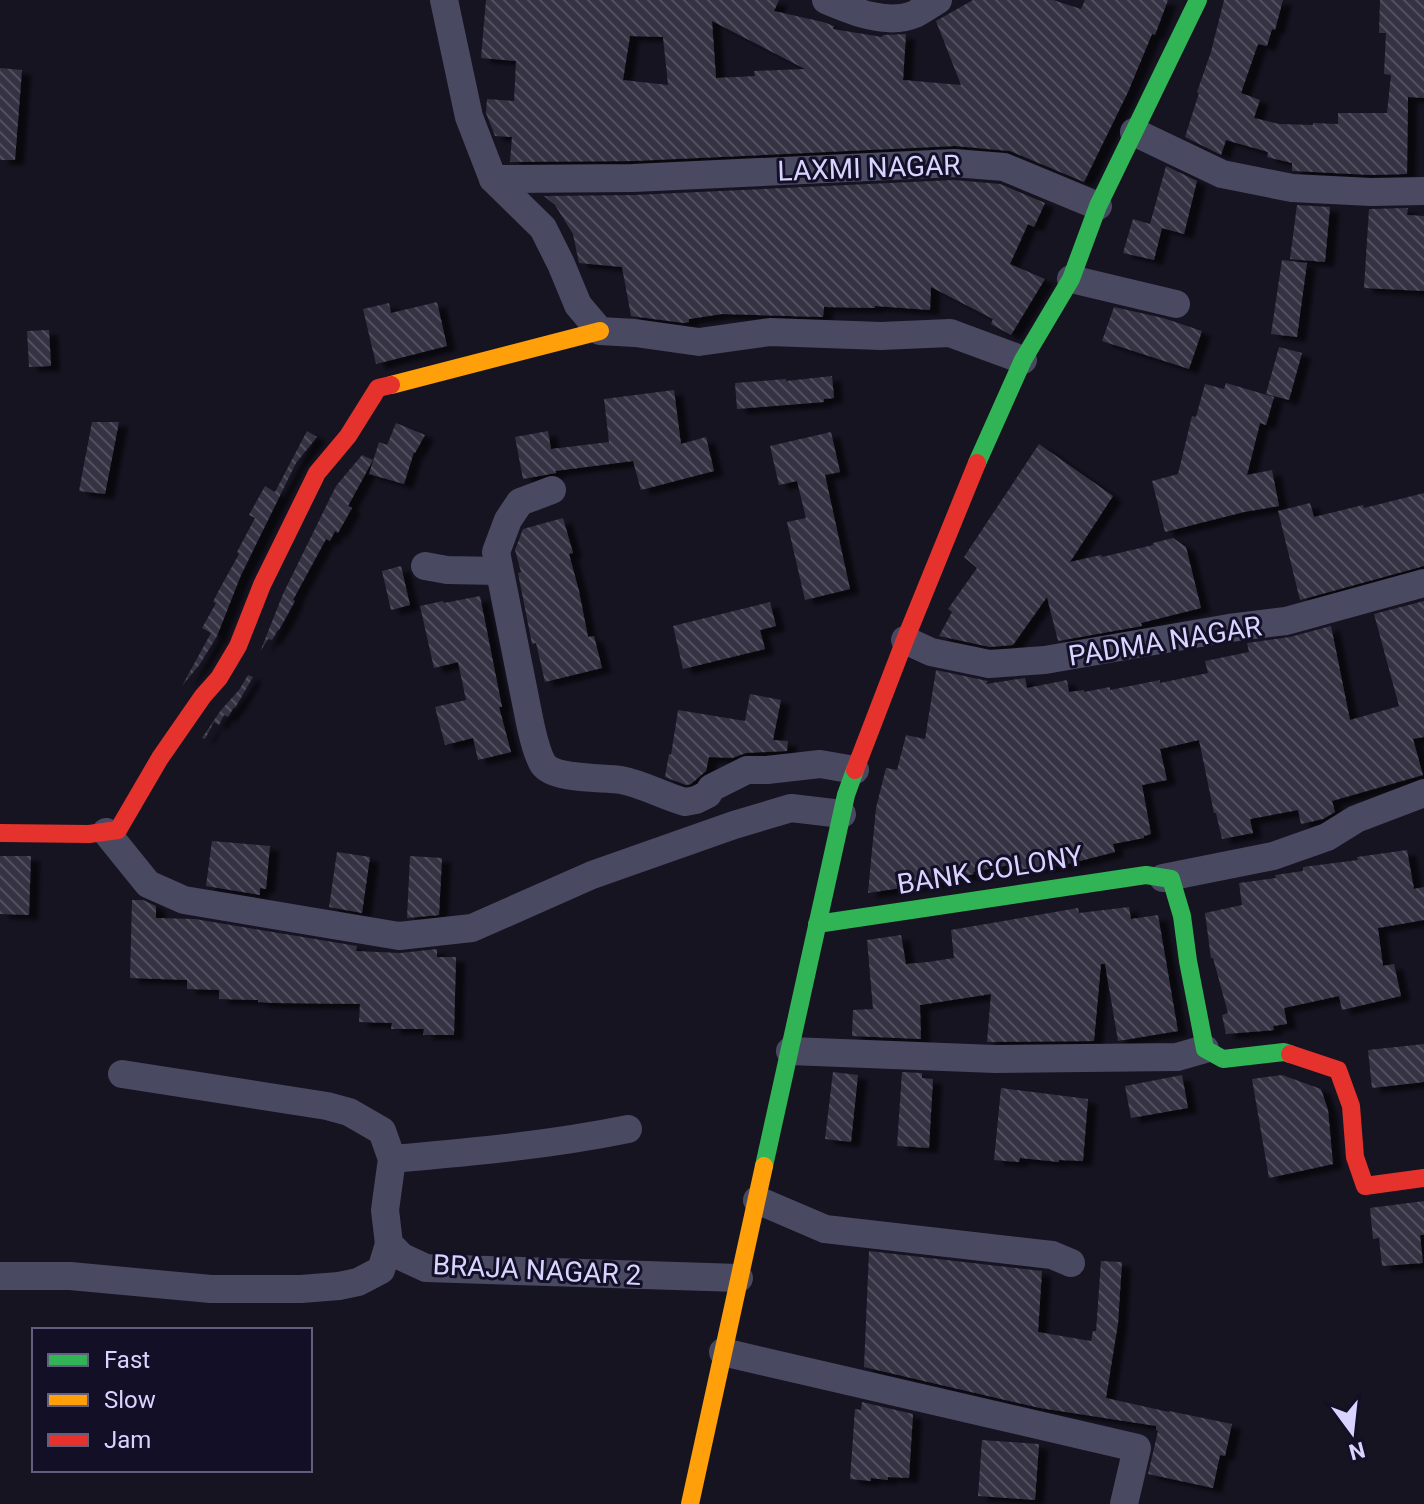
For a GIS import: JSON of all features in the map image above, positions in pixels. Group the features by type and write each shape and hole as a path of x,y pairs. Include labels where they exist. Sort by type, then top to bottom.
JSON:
{"street":[{"path":"444,0 469,117 493,179 543,228 578,305 600,331"},
{"path":"826,0 854,12 888,18 914,15 938,0"},
{"path":"690,1504 846,795 971,477 1023,360 1071,279 1098,206 1198,0"},
{"path":"1134,132 1222,174 1292,188 1424,191"},
{"name":"LAXMI NAGAR","path":"493,179 633,178 954,163 1004,167 1098,206"},
{"path":"1071,279 1176,304"},
{"path":"0,833 89,834 118,830 160,758 219,678 238,646 262,585 317,473 348,436 378,388 600,331 699,342 770,332 881,336 950,333 1023,360"},
{"path":"552,490 520,502 508,520 496,552 535,744 544,766 552,771 593,779 621,780 685,802 708,794 711,788 747,770 820,764 855,770"},
{"path":"425,566 447,570 499,571"},
{"name":"PADMA NAGAR","path":"905,640 931,652 989,664 1045,660 1286,621 1424,583"},
{"path":"1205,1049 1182,916 1167,878 1273,856 1327,837 1356,819 1424,793"},
{"path":"106,832 148,884 184,900 399,936 472,928 592,875 791,808 842,814"},
{"name":"BANK COLONY","path":"817,924 1146,875 1167,878"},
{"path":"790,1051 1010,1059 1177,1057 1205,1049 1223,1059 1284,1052 1338,1070 1351,1108 1357,1172 1365,1186 1424,1178"},
{"path":"0,1276 70,1276 211,1289 314,1288 358,1282 381,1270 389,1244 385,1210 392,1159 382,1131 349,1112 327,1106 122,1074"},
{"path":"392,1159 554,1142 628,1129"},
{"path":"757,1200 825,1229 1052,1255 1071,1263"},
{"name":"BRAJA NAGAR 2","path":"389,1244 402,1257 426,1268 739,1278"},
{"path":"723,1352 1137,1448 1124,1504"}],"building":[{"path":"486,0 779,0 774,11 823,22 834,26 833,29 882,37 906,34 903,80 961,85 936,21 973,0 1053,0 1081,9 1085,0 1168,0 1155,35 1152,34 1128,92 1084,182 1010,151 955,146 633,161 510,162 512,137 495,136 486,113 487,99 514,101 516,61 481,58","holes":["712,21 805,69 754,71 755,76 716,78","630,36 663,37 668,85 623,80"]},
{"path":"1224,0 1283,0 1275,30 1272,29 1267,46 1258,44 1241,93 1260,100 1254,118 1279,124 1313,125 1338,124 1338,113 1387,113 1391,75 1384,74 1386,33 1379,33 1380,0 1424,0 1424,98 1408,97 1407,174 1292,171 1292,163 1267,157 1268,152 1226,140 1221,155 1185,137"},
{"path":"0,68 22,70 15,160 0,160"},
{"path":"1166,166 1197,181 1184,234 1162,228 1154,260 1123,253 1133,219 1150,224"},
{"path":"954,180 1000,184 1045,203 1034,227 1028,224 1010,264 1045,279 1011,335 991,324 993,319 931,287 930,310 875,306 824,307 823,317 722,314 689,319 684,323 631,316 622,267 579,263 573,234 555,205 544,196 634,195"},
{"path":"1297,205 1330,207 1325,262 1290,259"},
{"path":"1408,208 1407,215 1424,216 1424,291 1364,288 1369,209"},
{"path":"1282,260 1307,263 1297,337 1271,334"},
{"path":"437,302 447,346 376,364 363,309 389,303 391,313"},
{"path":"1114,307 1202,331 1189,369 1102,341"},
{"path":"49,330 51,366 29,367 27,331"},
{"path":"1279,347 1302,353 1289,400 1266,394"},
{"path":"832,376 834,398 824,399 824,402 737,409 735,383"},
{"path":"1226,383 1274,397 1266,425 1260,423 1247,475 1272,470 1279,506 1165,532 1152,481 1178,474 1192,416 1196,417 1205,384 1224,389"},
{"path":"674,390 681,444 706,437 714,471 641,490 633,461 555,471 523,479 515,437 548,431 551,449 609,442 604,399"},
{"path":"92,422 119,422 105,494 79,491"},
{"path":"396,423 425,435 414,452 404,484 369,474 379,442 387,445"},
{"path":"307,431 317,437 296,463 241,575 217,636 182,686 211,633 202,628 255,518 249,515 265,486 275,492"},
{"path":"831,432 840,472 825,475 850,589 805,600 787,522 806,518 797,481 779,485 770,446"},
{"path":"1039,444 1113,496 1070,562 1173,538 1186,547 1201,608 1141,623 1142,626 1058,641 1047,597 1013,645 990,647 939,636 952,612 948,609 977,568 964,557"},
{"path":"362,455 373,460 348,506 352,508 338,533 335,531 330,541 326,539 279,630 272,640 268,639 260,652 283,594 336,486"},
{"path":"1424,493 1424,566 1300,600 1278,511 1310,503 1314,517"},
{"path":"563,518 573,553 569,554 588,637 594,636 602,668 545,682 536,643 532,644 515,550 523,529"},
{"path":"401,566 410,605 391,610 382,571"},
{"path":"480,596 502,707 499,707 511,752 478,760 473,738 445,745 435,707 466,700 458,662 434,668 420,606"},
{"path":"1424,601 1424,737 1413,739 1423,775 1332,801 1335,812 1323,819 1301,824 1298,810 1250,819 1253,833 1222,839 1199,740 1160,749 1167,780 1142,785 1151,834 1113,844 1115,852 1072,863 1016,871 1015,864 940,882 868,893 876,808 886,768 897,770 906,735 925,739 936,670 988,681 986,684 1025,678 1027,688 1067,680 1069,692 1110,687 1110,690 1208,673 1205,661 1249,652 1247,643 1290,637 1331,626 1350,720 1399,706 1374,614"},
{"path":"770,602 776,626 760,630 765,649 683,669 673,626"},
{"path":"248,675 253,677 235,708 228,717 224,715 219,725 214,722 205,739 202,738 221,710 239,690"},
{"path":"750,694 781,700 773,740 788,741 787,751 746,753 732,758 709,757 706,771 691,784 665,777 678,710 745,721"},
{"path":"212,841 270,846 266,889 260,888 260,895 206,886"},
{"path":"1407,850 1414,889 1424,887 1424,920 1378,928 1383,966 1394,964 1401,996 1342,1010 1339,996 1284,1008 1287,1024 1273,1026 1274,1030 1226,1034 1222,1015 1228,1013 1211,958 1205,913 1242,905 1239,883 1276,878 1275,875 1303,871 1303,867"},
{"path":"337,852 370,857 362,913 329,907"},
{"path":"0,856 31,856 29,915 0,914"},
{"path":"410,856 442,858 439,915 407,918"},
{"path":"132,900 143,900 156,906 156,918 195,919 357,946 356,951 400,953 437,949 437,957 456,957 454,1035 423,1035 424,1029 391,1029 392,1023 359,1022 360,1004 219,999 219,990 187,989 187,980 130,978"},
{"path":"1129,907 1131,919 1158,915 1178,1031 1118,1041 1105,964 1101,964 1094,1041 987,1042 991,994 920,1005 921,1039 852,1036 853,1010 873,1009 867,940 901,935 906,964 928,962 954,958 951,930 1078,908 1079,913"},
{"path":"1424,1044 1424,1082 1372,1088 1368,1050"},
{"path":"833,1072 858,1075 851,1142 825,1139"},
{"path":"902,1072 922,1073 922,1078 933,1079 929,1148 897,1146"},
{"path":"1182,1075 1188,1108 1131,1118 1125,1086"},
{"path":"1282,1075 1321,1089 1328,1110 1333,1164 1269,1178 1252,1079"},
{"path":"1001,1088 1088,1099 1083,1161 994,1160"},
{"path":"1424,1201 1424,1235 1420,1235 1423,1263 1382,1266 1379,1238 1373,1239 1370,1208"},
{"path":"869,1251 1042,1271 1038,1332 1091,1341 1093,1331 1096,1331 1101,1261 1122,1262 1118,1323 1106,1398 1232,1424 1225,1456 1220,1455 1213,1488 1148,1474 1158,1431 1156,1426 1040,1408 864,1367"},
{"path":"862,1402 913,1414 909,1478 850,1479 855,1409 861,1410"},
{"path":"982,1440 1039,1444 1035,1500 978,1496"}],"traffic: fast":[{"path":"977,463 1023,360 1071,279 1098,206 1198,0"},
{"path":"764,1166 846,795 855,770"},
{"path":"817,924 1146,875 1171,879 1182,916 1205,1049 1223,1059 1284,1052 1290,1054"}],"traffic: slow":[{"path":"391,385 600,331"},
{"path":"690,1504 764,1166"}],"traffic: jam":[{"path":"0,833 89,834 118,830 160,758 219,678 238,646 262,585 317,473 348,436 378,388 391,385"},
{"path":"855,770 977,463"},
{"path":"1290,1054 1338,1070 1351,1106 1355,1157 1365,1186 1424,1178"}]}
